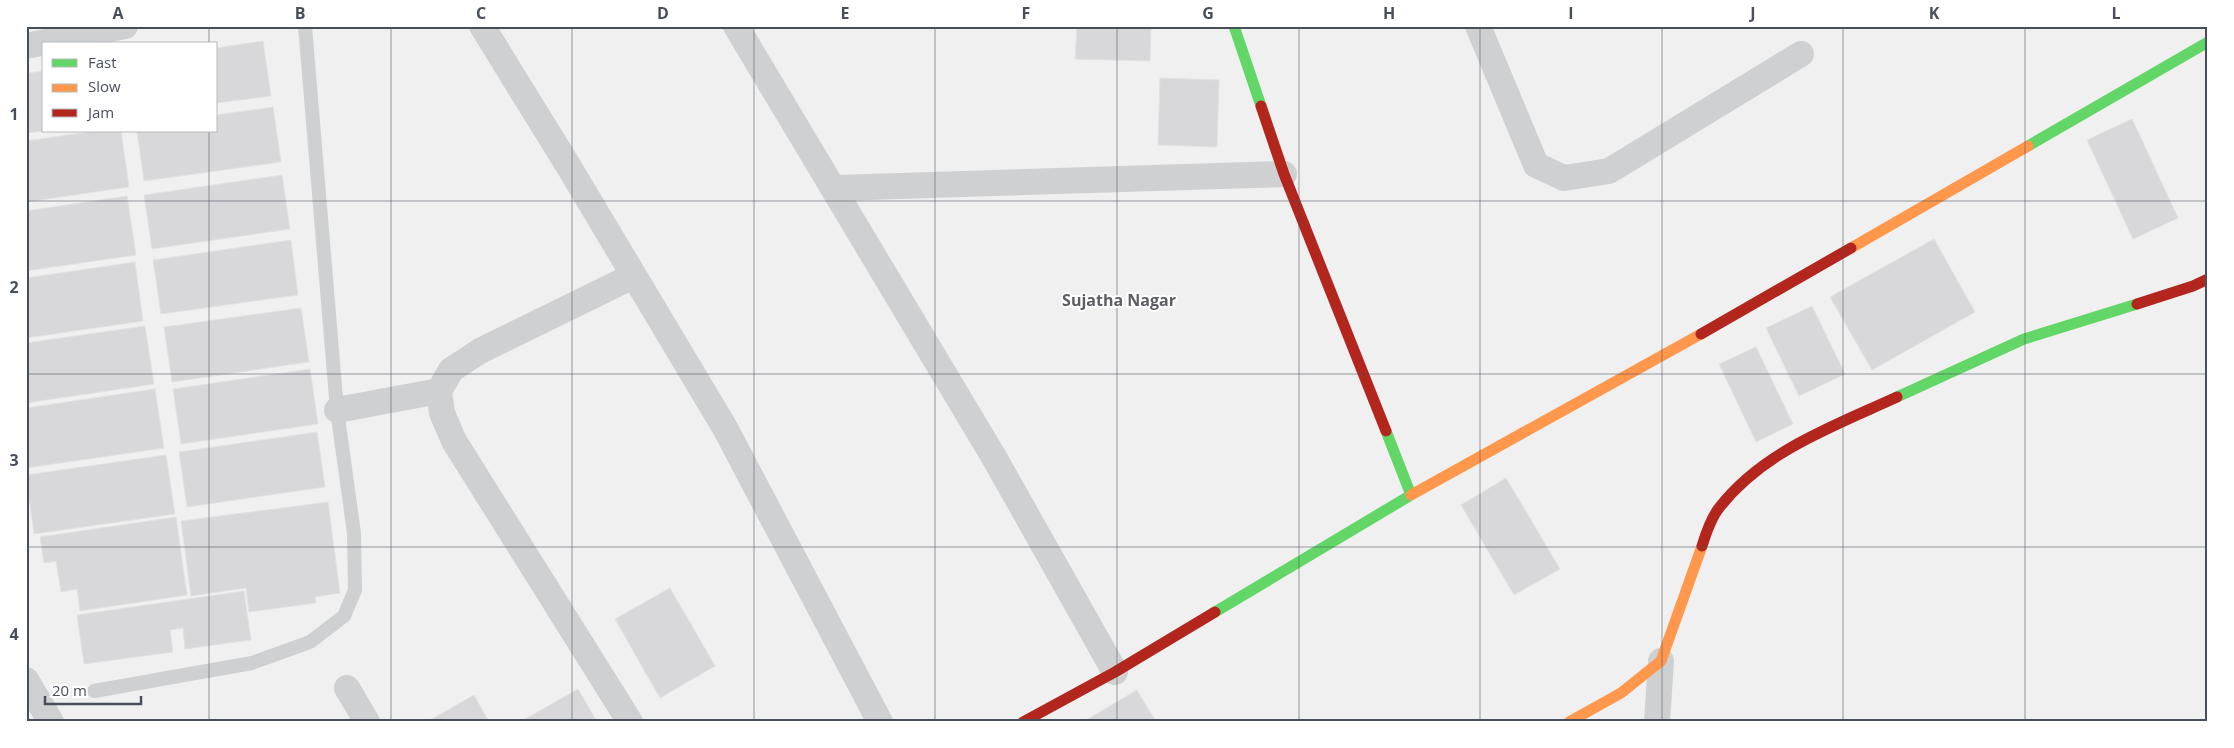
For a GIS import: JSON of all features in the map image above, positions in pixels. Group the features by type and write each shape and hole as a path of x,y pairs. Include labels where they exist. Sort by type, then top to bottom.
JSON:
{"street":[{"path":"46,42 125,26"},
{"path":"482,26 569,167 725,428 880,722"},
{"path":"736,26 835,188 995,459 1114,672"},
{"path":"1234,26 1284,174 1411,495"},
{"path":"1478,26 1536,166 1564,178 1609,170 1801,54"},
{"path":"1023,722 1114,672 1411,495 1686,343 2208,42"},
{"path":"26,46 42,43"},
{"path":"835,188 1284,174"},
{"path":"630,722 454,441 442,413 439,391 451,370 480,351 633,276"},
{"path":"1657,722 1661,661 1705,536 1718,509 1739,484 1767,462 1806,440 2024,339 2184,289 2208,278"},
{"path":"337,410 439,391"},
{"path":"1569,722 1621,693 1661,661"},
{"path":"26,680 51,722"},
{"path":"347,688 367,722"}],"lane":[{"path":"94,691 252,663 310,642 344,616 355,590 354,533 337,410 305,26"}],"building":[{"path":"1077,26 1151,26 1150,61 1075,59"},
{"path":"263,41 271,96 218,103 218,48"},
{"path":"42,71 42,131 26,133 26,73"},
{"path":"1160,78 1219,80 1217,147 1158,145"},
{"path":"273,107 281,162 144,181 137,132 218,132 218,115"},
{"path":"2132,119 2178,218 2133,239 2087,140"},
{"path":"89,132 121,132 129,187 26,202 26,141"},
{"path":"282,175 290,229 152,249 144,195"},
{"path":"127,196 136,255 26,271 26,211"},
{"path":"1934,239 1975,312 1872,370 1830,297"},
{"path":"291,240 298,295 161,314 153,260"},
{"path":"135,262 143,321 26,338 26,278"},
{"path":"1812,306 1845,374 1799,396 1766,328"},
{"path":"301,308 309,362 172,382 164,327"},
{"path":"145,326 154,384 26,403 26,343"},
{"path":"1756,347 1793,424 1756,442 1719,364"},
{"path":"310,369 318,424 181,444 173,389"},
{"path":"155,389 164,448 26,468 26,408"},
{"path":"317,432 325,487 187,507 179,452"},
{"path":"166,455 175,514 34,534 26,475"},
{"path":"1506,478 1560,569 1514,595 1461,505"},
{"path":"328,502 340,593 315,597 316,603 249,612 246,588 191,596 181,521"},
{"path":"176,517 187,595 80,611 77,589 61,592 56,561 44,563 40,537"},
{"path":"670,588 715,666 660,698 615,619"},
{"path":"244,591 251,640 185,649 183,628 170,630 173,652 84,664 77,615"},
{"path":"578,689 597,722 520,722"},
{"path":"1137,690 1156,722 1083,722"},
{"path":"474,695 489,722 427,722"}],"traffic: fast":[{"path":"1234,26 1261,106"},
{"path":"2028,146 2208,42"},
{"path":"1897,397 2024,339 2137,304"},
{"path":"1215,612 1411,495 1386,431"}],"traffic: slow":[{"path":"1851,248 2028,146"},
{"path":"1411,495 1701,334"},
{"path":"1569,722 1621,693 1661,661 1702,546"}],"traffic: jam":[{"path":"1261,106 1284,174 1386,431"},
{"path":"1701,334 1851,248"},
{"path":"2137,304 2193,286 2208,279"},
{"path":"1702,546 1716,512 1737,488 1757,471 1778,455 1801,442 1897,397"},
{"path":"1023,722 1115,672 1215,612"}],"district":[{"name":"Sujatha Nagar","path":"1119,300"}]}
